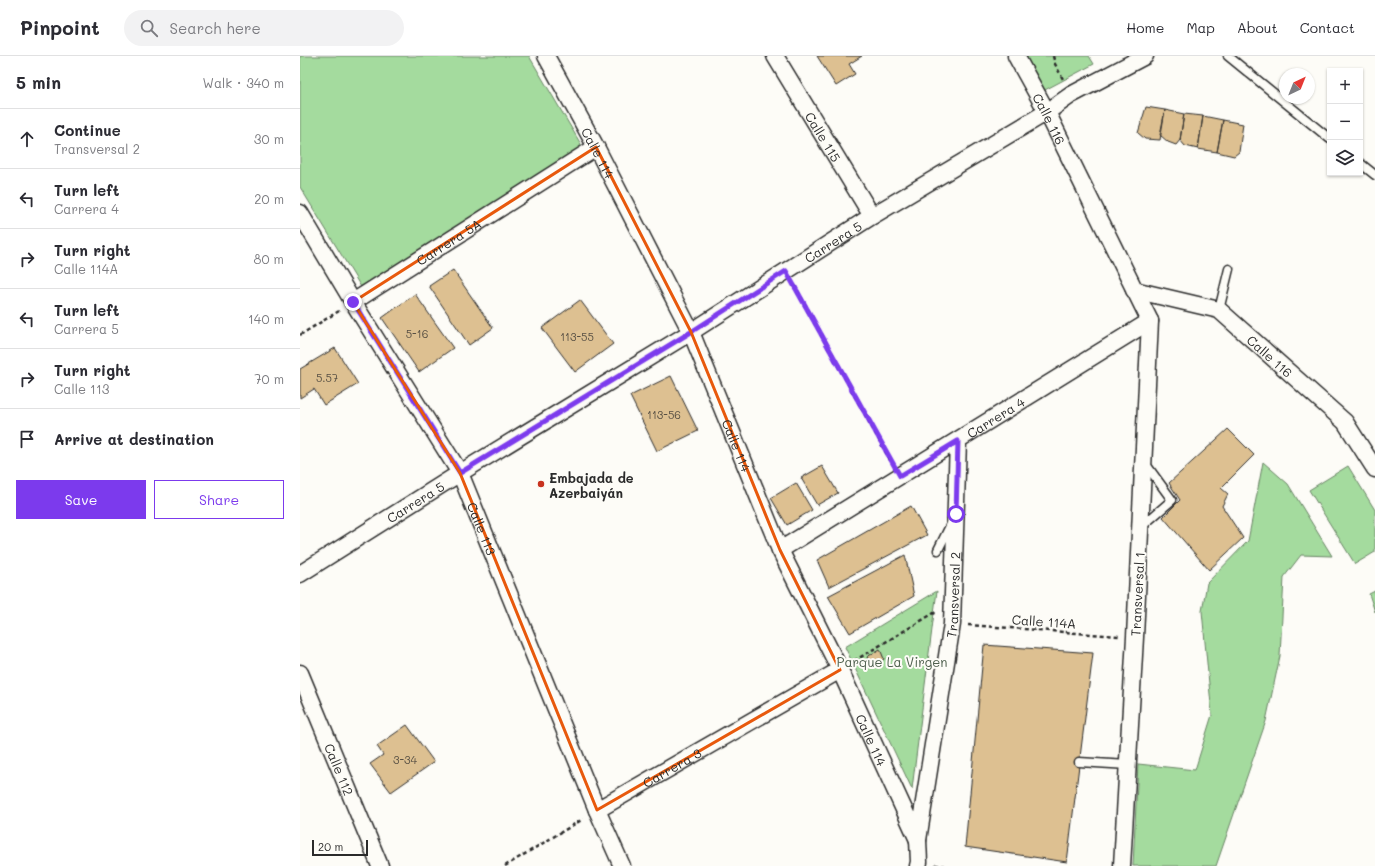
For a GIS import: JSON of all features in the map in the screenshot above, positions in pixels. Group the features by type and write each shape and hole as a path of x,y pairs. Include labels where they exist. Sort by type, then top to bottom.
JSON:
{"street":[{"name":"Calle 114","path":"546,56 596,147 691,332 780,550 840,670 918,840"},
{"name":"Calle 115","path":"776,56 872,216"},
{"name":"Calle 116","path":"1016,56 1047,112 1150,321"},
{"name":"Carrera 5","path":"300,574 460,473 691,332 872,216 1047,112 1071,94 1145,56"},
{"name":"Carrera 5A","path":"353,302 596,147"},
{"name":"Calle 113","path":"300,213 353,302 460,473 597,810 622,866"},
{"name":"Calle 116","path":"1134,290 1219,310 1345,422 1375,469"},
{"name":"Carrera 4","path":"780,550 1150,321"},
{"name":"Transversal 1","path":"1122,866 1135,637 1150,321"},
{"name":"Transversal 2","path":"918,866 918,840 952,624 958,441"},
{"name":"Carrera 3","path":"597,810 840,670"},
{"name":"Calle 112","path":"300,673 380,866"}],"lane":[{"path":"1228,56 1327,137"},
{"path":"1363,165 1375,175"},
{"path":"1219,310 1229,269"},
{"path":"1140,527 1172,500 1143,461"},
{"path":"938,550 956,514"},
{"path":"1079,762 1128,765"}],"path":[{"path":"1053,56 1055,64 1071,94"},
{"path":"786,271 900,476"},
{"path":"300,335 353,302"},
{"path":"840,670 934,613 952,624"},
{"name":"Calle 114A","path":"952,624 1135,637"},
{"path":"505,866 597,810"}],"highlighted area":[{"path":"596,147 691,332 780,550 840,670 597,810 460,473 353,302"}],"green space":[{"path":"300,56 529,56 582,146 361,287 300,187"},
{"path":"1022,56 1089,56 1094,64 1041,92"},
{"path":"1263,462 1288,484 1332,556 1301,555 1284,577 1280,656 1266,721 1216,866 1133,866 1138,764 1195,770 1212,715 1202,611 1207,583 1248,541"},
{"path":"1348,466 1375,510 1375,552 1355,564 1309,490"},
{"name":"Parque La Virgen","path":"937,591 934,613 912,789 845,647"},
{"path":"1375,591 1375,612 1369,594"}],"building":[{"path":"817,56 862,56 849,64 855,74 836,86"},
{"path":"1146,107 1165,110 1160,140 1145,139 1138,133"},
{"path":"1165,110 1184,114 1180,140 1176,145 1168,142 1160,135"},
{"path":"1184,114 1203,116 1198,149 1185,146 1180,140"},
{"path":"1203,116 1223,120 1217,152 1198,149"},
{"path":"1223,120 1243,124 1239,152 1234,156 1217,152"},
{"path":"453,270 493,328 469,345 429,286"},
{"path":"415,294 453,348 419,372 382,318"},
{"path":"580,300 613,344 575,372 542,328"},
{"path":"335,348 358,384 324,405 314,389 300,398 300,369"},
{"path":"671,376 698,431 657,451 630,396"},
{"path":"1228,429 1254,455 1221,488 1228,494 1222,506 1243,538 1209,570 1163,517 1180,500 1169,483"},
{"path":"822,466 838,493 817,505 801,478"},
{"path":"796,483 812,510 787,525 771,498"},
{"path":"911,506 927,535 829,587 817,560"},
{"path":"905,555 914,596 850,633 828,596"},
{"path":"984,645 1093,653 1067,862 965,847"},
{"path":"880,649 884,659 872,667 867,657"},
{"path":"407,725 434,762 391,792 370,764 383,755 377,746"}],"place":[{"name":"Embajada de Azerbaiyán","path":"541,484"}],"route":[{"path":"353,302 460,473 691,332 786,271 900,476 958,441 956,514"}]}
